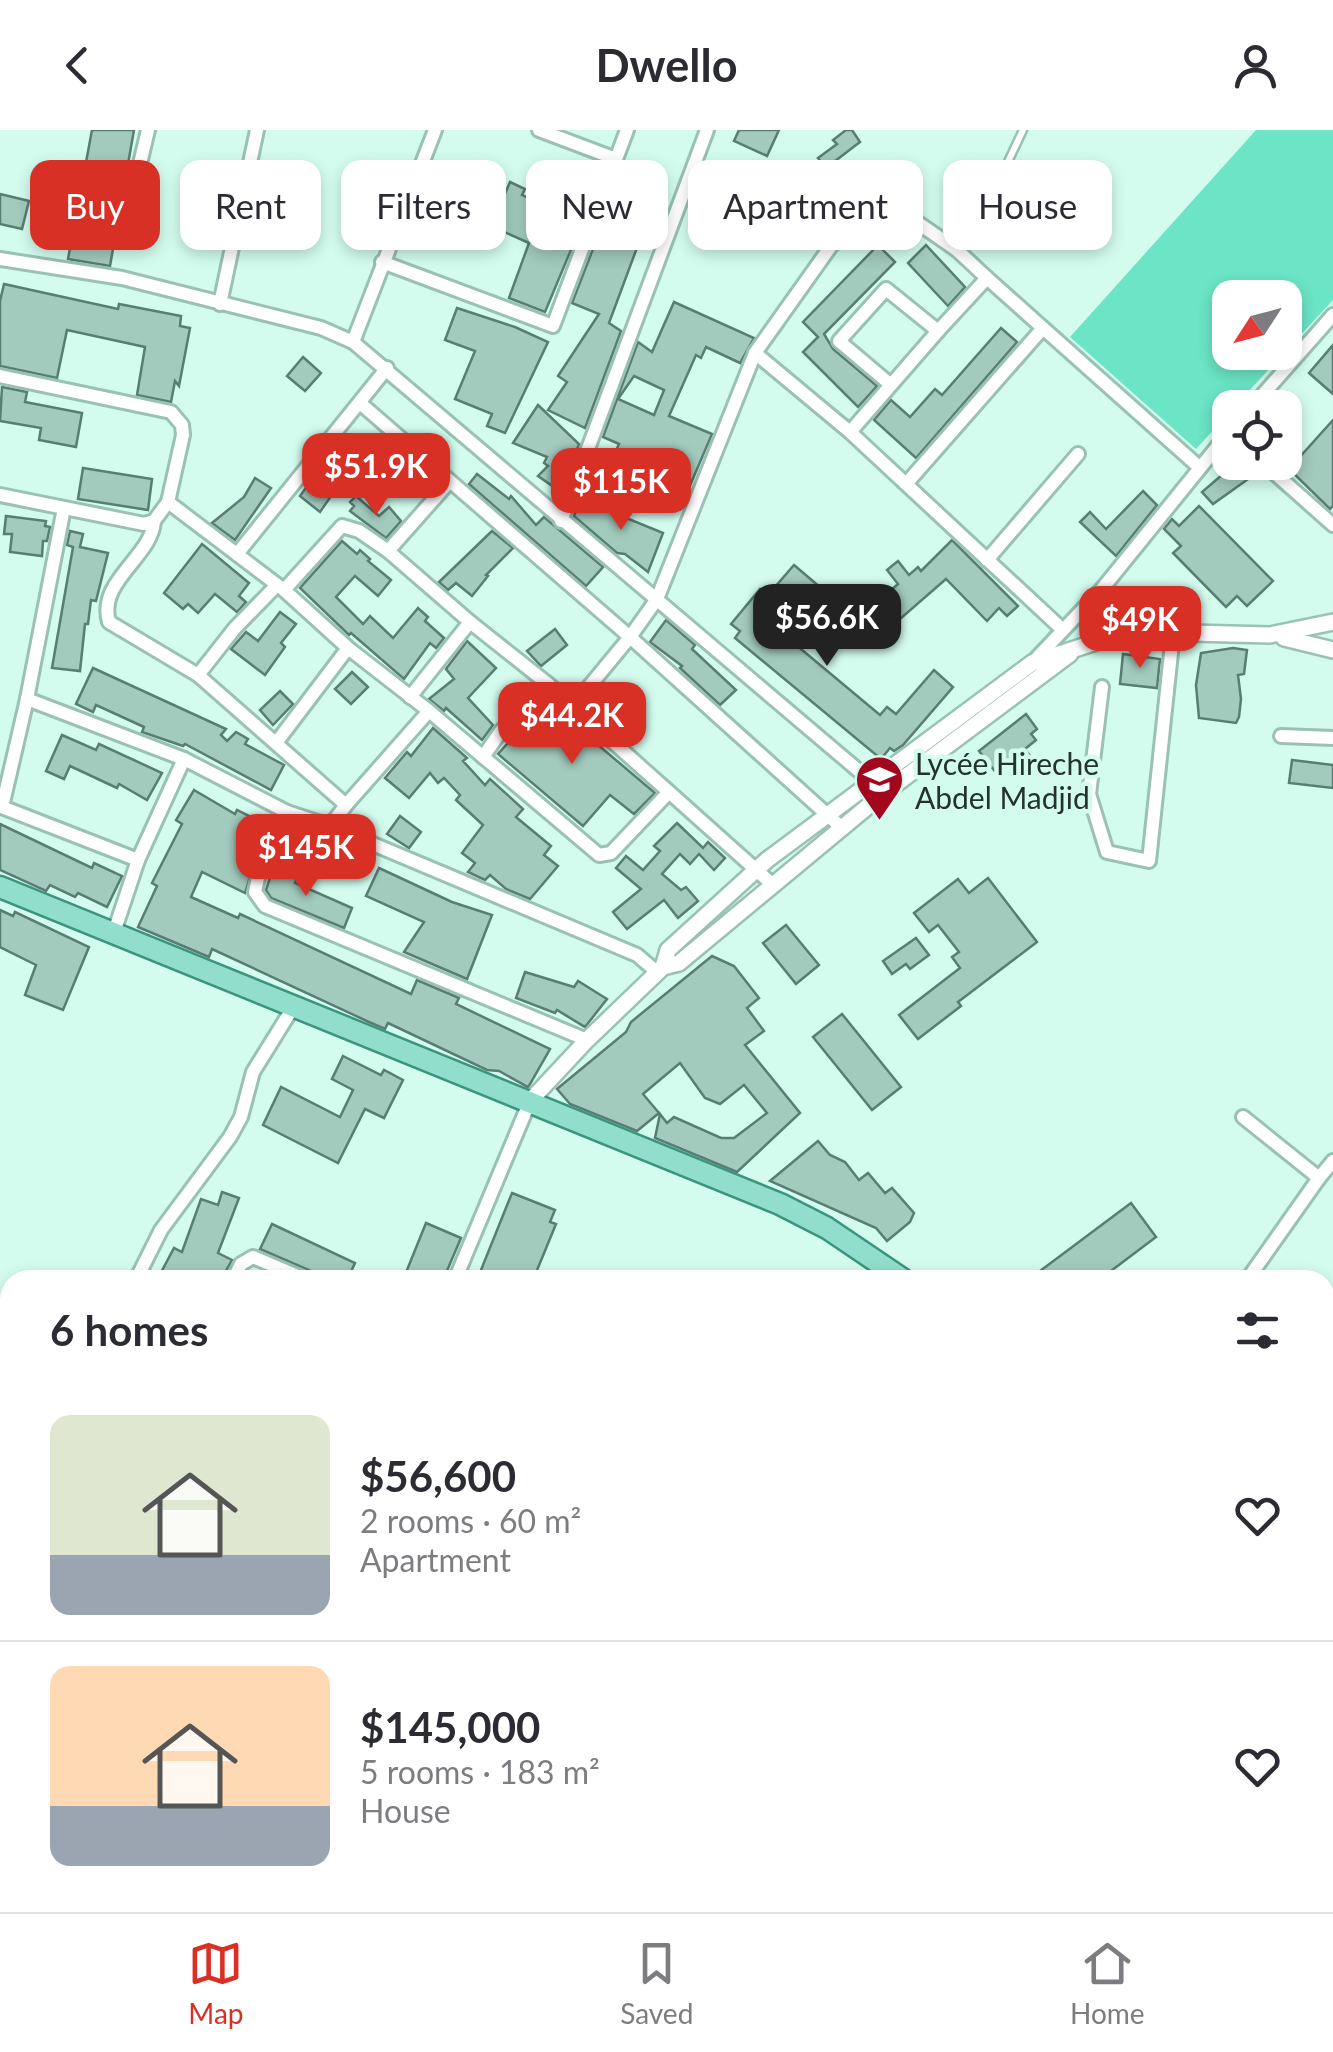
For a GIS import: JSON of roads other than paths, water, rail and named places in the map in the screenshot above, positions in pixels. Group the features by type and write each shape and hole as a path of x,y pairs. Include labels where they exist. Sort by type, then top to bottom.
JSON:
{"main road":[{"path":"0,887 780,1204 827,1228 889,1270"}],"street":[{"path":"141,160 148,130"},
{"path":"220,304 256,130"},
{"path":"353,342 434,130"},
{"path":"539,130 616,159"},
{"path":"382,262 553,326 627,130"},
{"path":"561,521 707,130"},
{"path":"574,706 630,638 656,599 755,353 828,250"},
{"path":"957,250 1199,467"},
{"path":"0,260 104,275 320,328 353,342 884,794"},
{"path":"850,432 987,278"},
{"path":"891,384 839,341 886,289 938,331"},
{"path":"1266,390 1333,314"},
{"path":"906,484 1042,328"},
{"path":"755,353 850,432 1063,630"},
{"path":"237,554 387,368"},
{"path":"0,376 171,412 182,425 168,502 154,521 150,539 120,578 106,616 114,628 198,674 346,805"},
{"path":"360,402 842,828"},
{"path":"459,1270 530,1101 660,969 668,950 826,813 1032,662 1102,589 1212,453"},
{"path":"987,560 1078,454"},
{"path":"1282,480 1333,525"},
{"path":"388,550 450,481"},
{"path":"0,495 144,524 154,521"},
{"path":"168,502 280,587 601,857 620,845 669,792"},
{"path":"64,508 28,699 1,806 138,860"},
{"path":"198,674 234,628 342,526 359,530 574,706 772,884"},
{"path":"410,697 470,622"},
{"path":"1032,662 1102,640 1173,634 1270,635 1333,622"},
{"path":"1102,687 1089,794 1107,852 1150,861 1173,634"},
{"path":"1270,635 1333,650"},
{"path":"276,743 348,648"},
{"path":"28,699 184,759 288,812 637,955 660,969 679,963 884,794 1078,648"},
{"path":"483,757 501,732 548,684"},
{"path":"330,826 429,711"},
{"path":"1281,736 1333,738"},
{"path":"114,932 138,860 184,759"},
{"path":"288,812 258,878 255,892 265,906 586,1040"},
{"path":"141,1270 161,1230 230,1137 241,1117 253,1072 294,1006"},
{"path":"1244,1117 1319,1178"},
{"path":"1254,1270 1333,1162"},
{"path":"238,1270 253,1257 284,1270"}],"lane":[{"path":"1009,160 1023,130"}],"place":[{"name":"Lycée Hireche Abdel Madjid","path":"880,822"}]}
